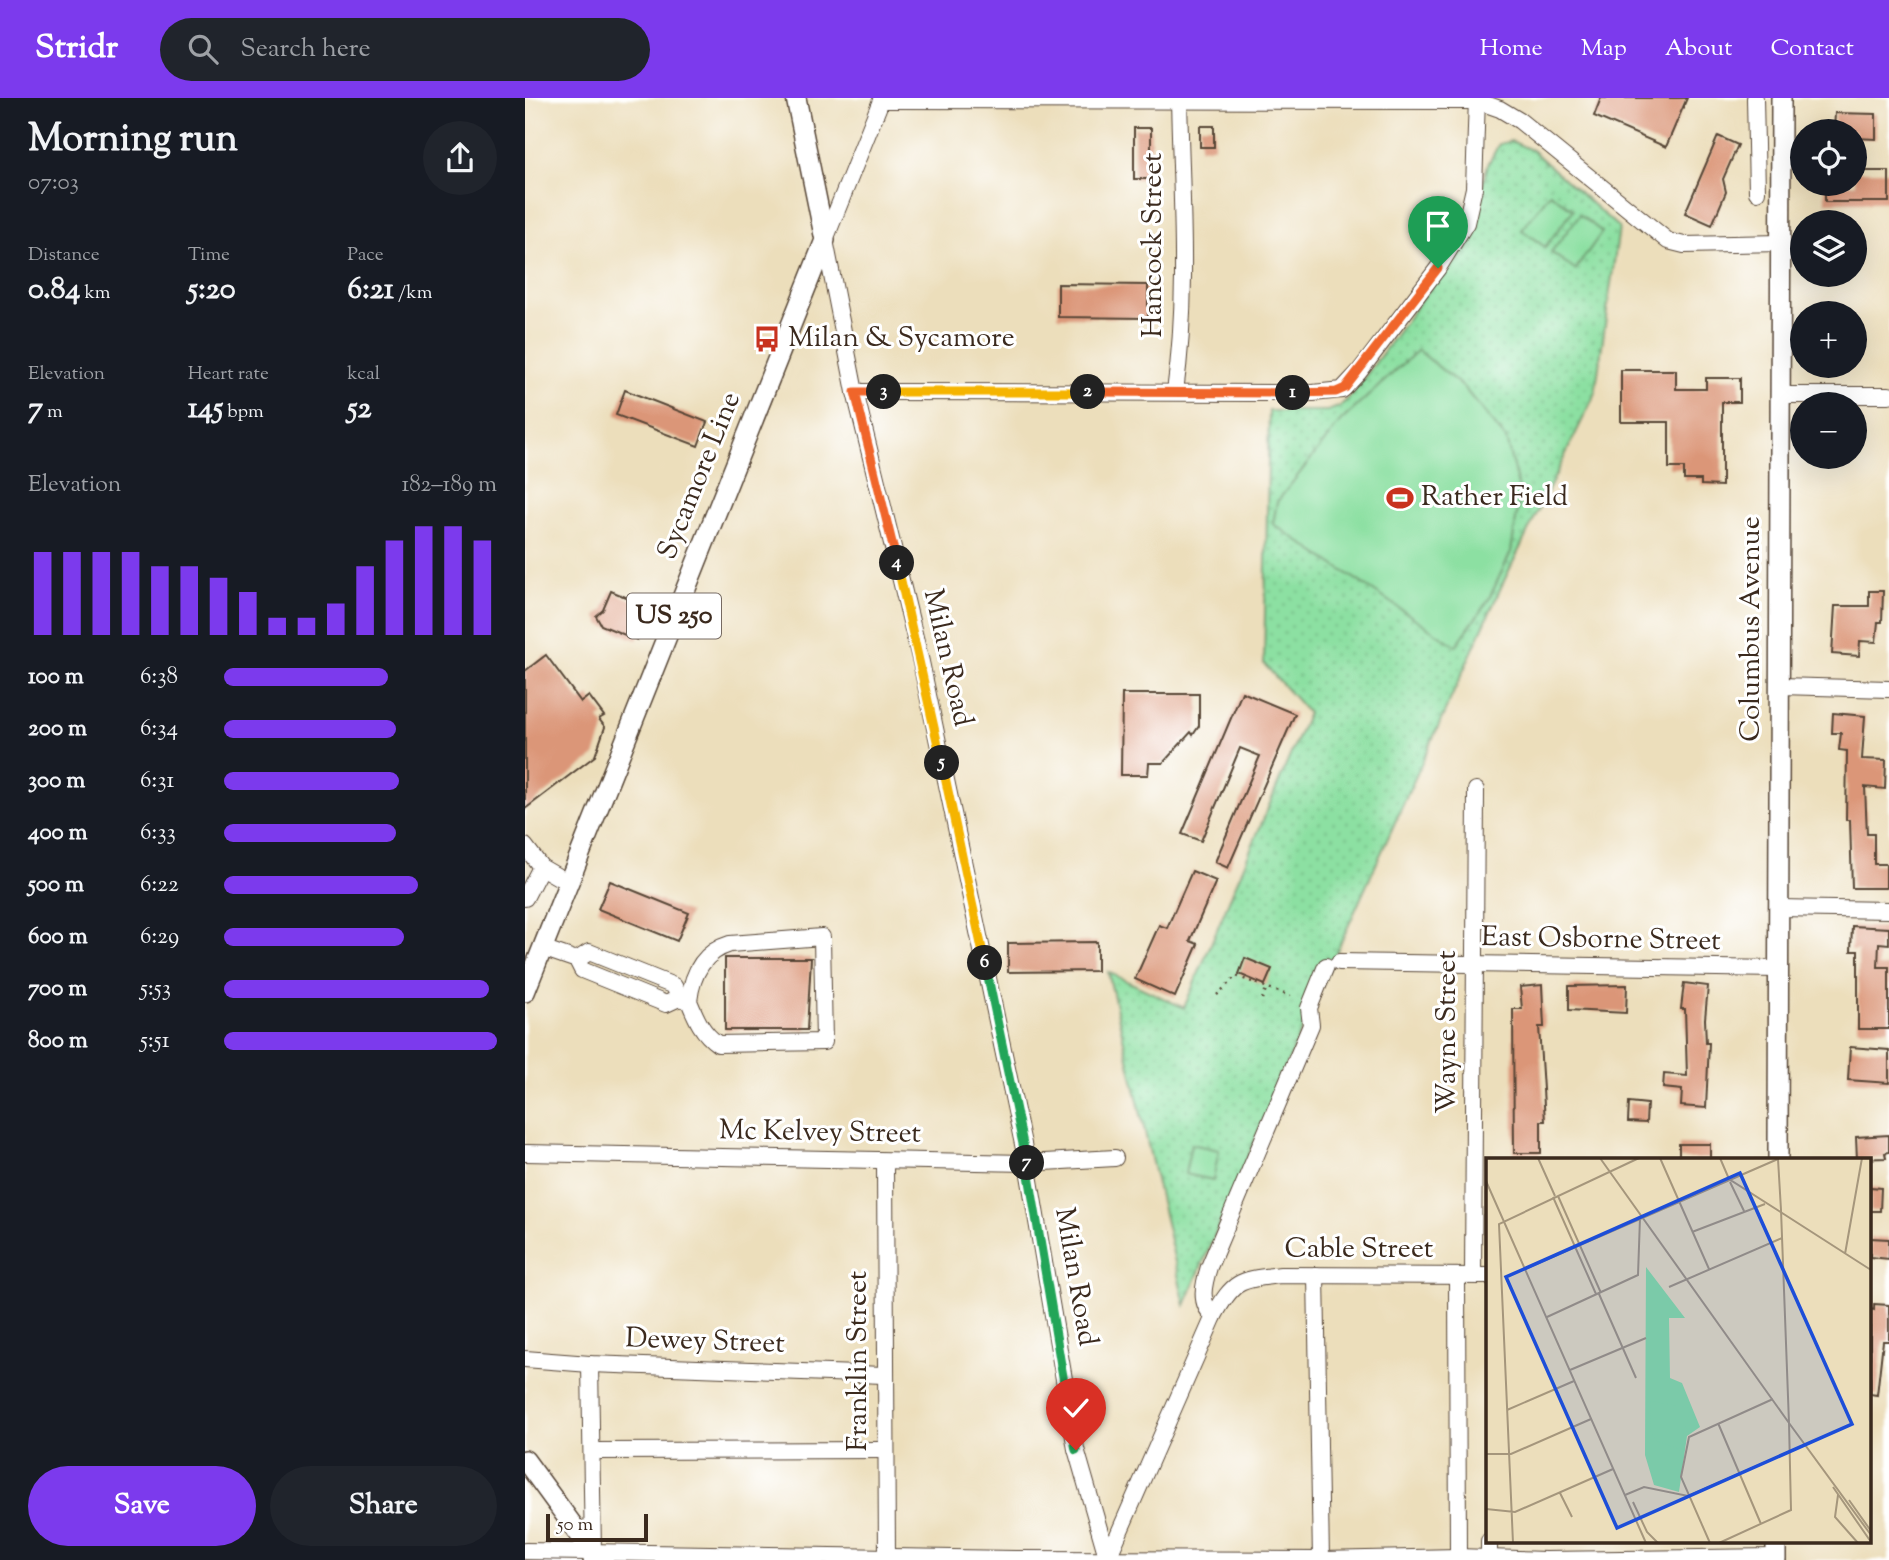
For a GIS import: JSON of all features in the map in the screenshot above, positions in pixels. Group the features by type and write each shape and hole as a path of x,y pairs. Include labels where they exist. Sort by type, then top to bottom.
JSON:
{"main road":[{"name":"Milan Road","path":"796,98 825,240"},
{"name":"Columbus Avenue","path":"1778,1158 1781,98"},
{"name":"Sycamore Line","path":"525,992 825,240"},
{"path":"525,1460 593,1556"}],"street":[{"path":"1755,98 1757,192"},
{"name":"Sycamore Line","path":"825,240 881,99"},
{"path":"881,99 1477,100 1500,109 1527,125 1668,241 1684,244 1781,243"},
{"name":"Hancock Street","path":"1175,392 1185,280 1179,99"},
{"path":"855,392 1313,393 1342,390 1351,382 1438,268 1466,223 1472,204 1475,174 1477,100"},
{"name":"Milan Road","path":"825,240 855,392 921,662 1027,1163 1076,1450 1108,1559"},
{"path":"1780,395 1889,395"},
{"path":"1780,686 1889,689"},
{"name":"Wayne Street","path":"1458,1559 1473,1276 1476,790"},
{"path":"525,846 541,867 567,882"},
{"path":"526,894 541,867"},
{"path":"1779,908 1889,910"},
{"path":"822,937 824,1042 718,1044 699,1025 684,1000 702,961 719,947 822,937"},
{"path":"542,948 577,960 582,970 666,1004 684,1000"},
{"name":"East Osborne Street","path":"1214,1316 1207,1311 1203,1297 1207,1274 1311,1025 1310,1003 1333,964 1778,969"},
{"name":"Mc Kelvey Street","path":"525,1153 1027,1163 1115,1158"},
{"name":"Franklin Street","path":"885,1161 887,1558"},
{"name":"Cable Street","path":"1214,1316 1223,1298 1232,1288 1249,1279 1281,1275 1473,1276"},
{"path":"1316,1275 1321,1560"},
{"path":"1108,1559 1214,1316"},
{"name":"Dewey Street","path":"525,1359 590,1364 884,1375"},
{"path":"590,1364 593,1556"},
{"path":"591,1451 885,1450"},
{"path":"525,1551 593,1556 1321,1560 1628,1559 1776,1553"}],"path":[{"path":"1217,995 1236,976 1290,996"},
{"path":"1262,999 1267,987"}],"green space":[{"path":"1511,141 1532,150 1619,228 1595,394 1502,585 1304,1024 1185,1305 1108,972 1184,1008 1308,713 1264,664 1269,411 1327,411 1339,407 1351,396 1470,233 1488,164 1499,144"},
{"path":"1550,193 1573,210 1545,247 1522,230"},
{"path":"1580,215 1602,232 1575,270 1551,252"},
{"name":"Rather Field","path":"1418,350 1464,388 1506,439 1520,494 1511,552 1489,599 1456,646 1273,524 1277,502 1341,421"},
{"path":"1191,1144 1219,1150 1213,1180 1185,1174"}],"building":[{"path":"1601,98 1687,98 1666,147 1594,116"},
{"path":"1835,113 1876,114 1876,139 1867,139 1867,119 1835,119"},
{"path":"1200,126 1214,126 1214,147 1200,147"},
{"path":"1134,128 1151,128 1151,179 1134,179"},
{"path":"1718,136 1738,145 1723,179 1726,192 1712,225 1685,213"},
{"path":"1867,171 1889,171 1889,202 1825,202 1825,196 1867,196"},
{"path":"1058,284 1148,285 1148,318 1058,317"},
{"path":"1621,370 1676,370 1676,389 1706,389 1706,378 1740,378 1740,402 1722,402 1722,486 1701,485 1701,480 1684,480 1684,468 1669,468 1669,422 1621,422"},
{"path":"625,390 707,422 698,446 616,415"},
{"path":"611,591 650,607 637,640 601,625 596,616 603,610"},
{"path":"1869,591 1883,591 1882,622 1878,622 1876,642 1860,641 1859,656 1832,654 1835,606 1869,606"},
{"path":"546,655 581,702 589,696 604,716 599,719 605,727 595,756 525,809 525,671"},
{"path":"1242,692 1295,714 1228,868 1215,862 1260,756 1240,748 1201,841 1182,834"},
{"path":"1122,694 1199,694 1199,726 1163,763 1149,763 1148,775 1121,775"},
{"path":"1833,713 1865,716 1862,759 1886,760 1885,789 1865,787 1867,834 1874,834 1874,864 1886,864 1886,888 1852,888 1850,820 1846,820 1847,751 1839,750 1841,733 1832,733"},
{"path":"1192,871 1216,881 1190,941 1198,944 1175,997 1135,979 1159,925 1167,928"},
{"path":"610,881 689,913 677,941 598,909"},
{"path":"1852,926 1889,928 1889,944 1879,943 1878,967 1889,967 1889,1029 1858,1029 1858,951 1851,951"},
{"path":"1097,942 1097,971 1008,972 1008,943"},
{"path":"725,958 811,958 807,1030 725,1030"},
{"path":"1245,958 1272,969 1265,985 1239,974"},
{"path":"1684,983 1708,986 1705,1019 1706,1043 1709,1043 1706,1108 1681,1106 1682,1090 1663,1088 1664,1074 1687,1076 1685,1009 1681,1009"},
{"path":"1542,985 1544,1027 1539,1027 1545,1121 1541,1121 1541,1153 1514,1153 1513,1009 1522,1009 1520,987"},
{"path":"1627,985 1626,1013 1569,1010 1569,986"},
{"path":"1850,1047 1889,1050 1889,1083 1848,1080"},
{"path":"1629,1102 1647,1104 1646,1123 1628,1122"},
{"path":"1889,1135 1889,1152 1885,1153 1886,1158 1857,1158 1856,1137"},
{"path":"1679,1144 1710,1144 1710,1158 1679,1158"},
{"path":"1871,1187 1881,1188 1880,1211 1871,1211"},
{"path":"1871,1238 1889,1239 1889,1259 1871,1257"},
{"path":"1874,1304 1889,1305 1889,1341 1883,1341 1877,1395 1871,1394 1871,1309 1874,1310"}],"place":[{"name":"Milan & Sycamore","path":"767,339"},
{"name":"Rather Field","path":"1400,498"}],"route":[{"path":"1076,1450 1027,1163 921,662 855,392 1336,392 1351,382 1438,268"}]}
